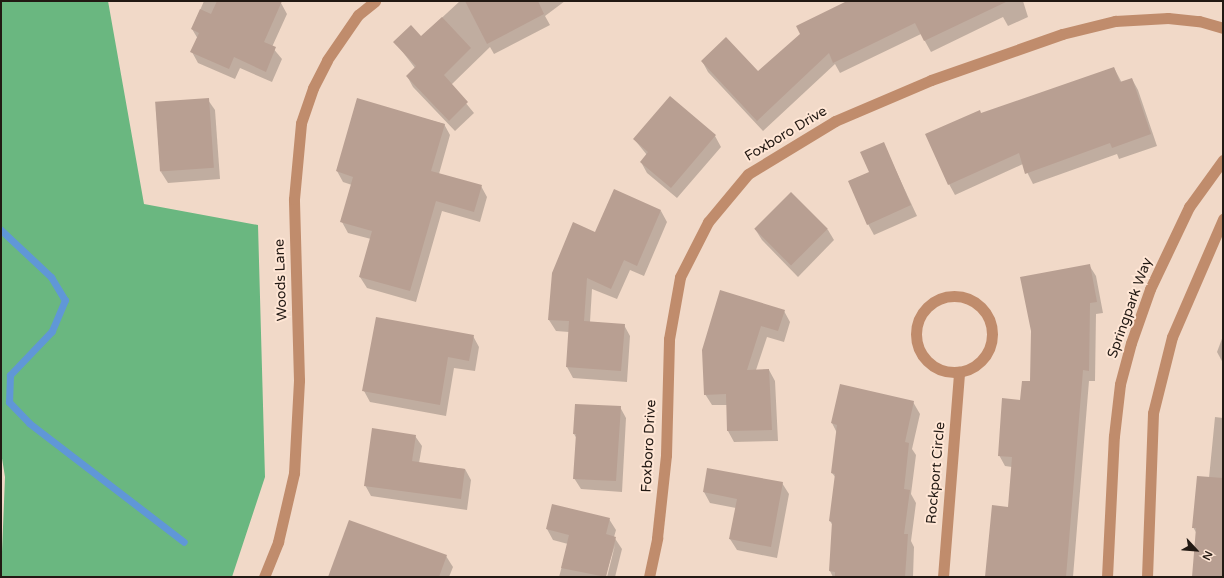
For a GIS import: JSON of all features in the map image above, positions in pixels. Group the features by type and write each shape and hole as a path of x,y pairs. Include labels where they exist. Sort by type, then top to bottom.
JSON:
{"street":[{"name":"Woods Lane","path":"264,577 278,542 294,473 299,380 294,199 301,122 313,88 327,60 358,15 375,1"},
{"name":"Foxboro Drive","path":"649,577 657,538 666,455 669,339 680,278 708,222 748,174 835,121 931,80 1062,34 1115,22 1168,18 1199,21 1223,28"},
{"name":"Springpark Way","path":"1107,577 1114,436 1120,384 1131,343 1150,289 1189,207 1223,160"},
{"path":"1147,577 1153,413 1172,337 1223,219"},
{"path":"958,294 976,301 988,315 993,332 989,351 977,365 960,372 941,370 926,360 916,344 916,325 924,308 940,297 958,294"},
{"name":"Rockport Circle","path":"944,577 960,372"}],"green space":[{"path":"1,1 108,1 144,204 258,225 265,477 232,577 1,577 5,477 1,452"}],"building":[{"path":"217,1 282,1 264,42 276,47 266,72 234,57 229,69 190,52 199,33 191,29 200,9 211,14"},
{"path":"465,1 538,1 544,14 487,44"},
{"path":"847,1 1008,1 924,41 915,23 833,63 829,53 757,121 701,61 726,37 758,71 800,34 796,26"},
{"path":"442,17 471,48 444,75 468,102 449,121 406,76 416,66 393,42 411,25 421,36"},
{"path":"1114,67 1120,82 1132,78 1151,134 1112,148 1110,143 1025,174 1019,153 948,185 925,134 980,110 981,113"},
{"path":"670,96 716,135 671,188 640,162 648,152 633,139"},
{"path":"209,98 214,168 160,172 155,102"},
{"path":"357,98 445,124 431,171 482,185 474,212 436,201 410,291 359,277 372,231 340,222 353,177 336,171"},
{"path":"884,142 911,205 867,225 848,181 869,172 860,152"},
{"path":"614,189 661,210 637,266 624,260 611,289 587,278 584,321 625,324 621,371 566,367 569,321 548,320 552,273 573,222 595,232"},
{"path":"791,192 828,229 791,266 754,229"},
{"path":"1090,264 1097,302 1090,303 1089,371 1083,370 1066,577 985,577 992,505 1008,507 1012,457 998,456 1002,398 1020,400 1022,381 1030,381 1031,331 1020,277"},
{"path":"720,290 785,310 778,331 761,326 747,370 769,369 772,430 727,431 726,394 704,395 702,350"},
{"path":"376,317 474,335 469,361 448,357 440,405 362,391"},
{"path":"840,384 914,401 905,442 909,443 904,489 910,490 904,534 908,534 905,577 835,577 835,572 829,571 832,522 829,521 835,474 831,473 837,425 831,423"},
{"path":"575,404 621,406 616,481 573,479 576,434 573,434"},
{"path":"372,428 416,435 412,461 465,469 461,499 364,486"},
{"path":"707,468 783,482 771,547 729,539 737,499 703,492"},
{"path":"1197,476 1223,478 1223,577 1192,577 1196,528 1192,528"},
{"path":"552,504 610,518 606,534 616,537 606,577 561,568 569,535 546,529"},
{"path":"349,520 447,555 439,577 328,577"}],"waterway":[{"path":"1,230 51,277 65,300 52,331 10,375 9,402 29,423 184,542"}]}
